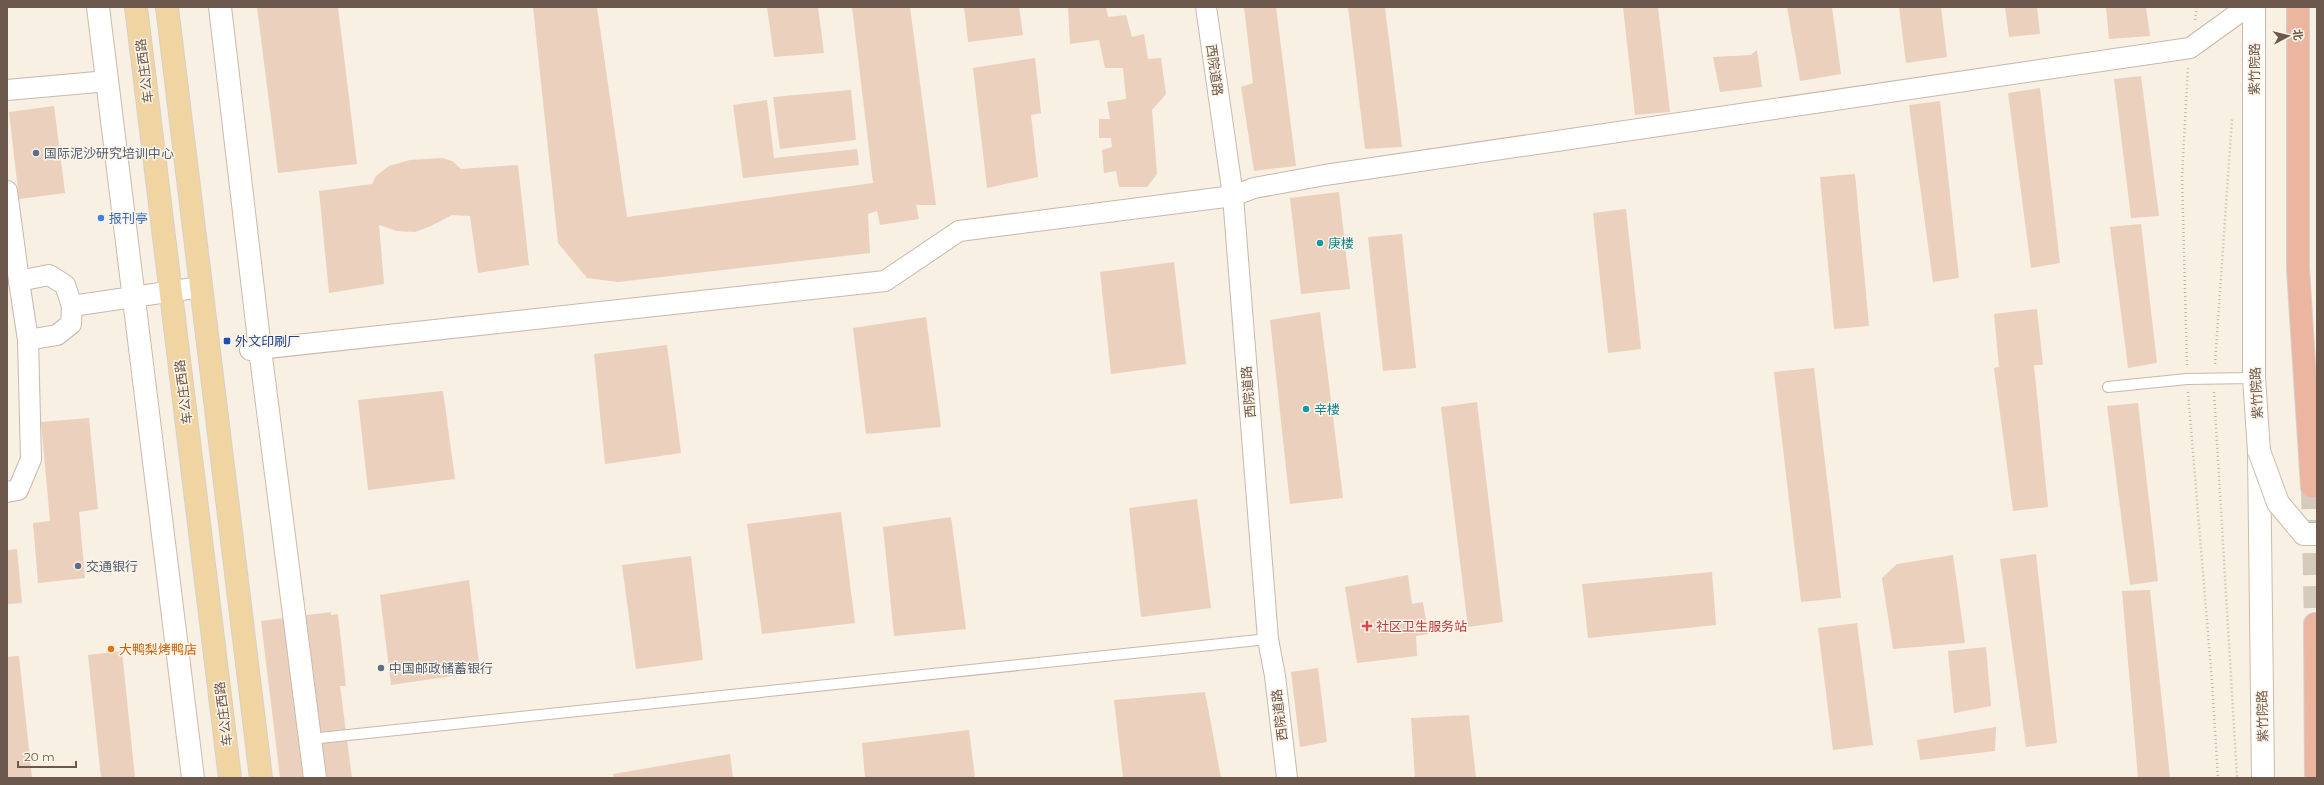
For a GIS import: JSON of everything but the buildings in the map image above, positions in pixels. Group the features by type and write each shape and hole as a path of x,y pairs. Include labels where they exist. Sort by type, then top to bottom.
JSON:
{"highway":[{"path":"2298,7 2298,269 2312,487"},
{"path":"2315,624 2316,778"}],"main road":[{"name":"车公庄西路","path":"136,7 230,778"},
{"path":"167,7 261,778"}],"street":[{"path":"98,7 193,778"},
{"path":"220,7 255,349 315,778"},
{"name":"西院道路","path":"1206,7 1232,196 1268,639 1275,676 1287,778"},
{"path":"255,349 885,281 960,231 1232,196 1254,188 1325,175 2190,48 2247,7"},
{"name":"紫竹院路","path":"2254,7 2254,378 2259,451 2263,778"},
{"path":"7,90 108,81"},
{"path":"7,191 28,340 31,459 18,490 7,492"},
{"path":"19,281 49,275 65,285 72,306 71,324 57,335 28,340"},
{"path":"72,306 201,287"},
{"path":"2259,451 2278,503 2304,534 2317,534"}],"lane":[{"path":"2108,387 2187,379 2254,378"},
{"path":"310,739 1268,639"}],"tunnel":[{"path":"2312,487 2315,624"}],"place":[{"name":"国际泥沙研究培训中心","path":"36,153"},
{"name":"报刊亭","path":"101,218"},
{"name":"庚楼","path":"1320,243"},
{"name":"外文印刷厂","path":"227,341"},
{"name":"辛楼","path":"1306,409"},
{"name":"交通银行","path":"78,566"},
{"name":"社区卫生服务站","path":"1367,626"},
{"name":"大鸭梨烤鸭店","path":"111,649"},
{"name":"中国邮政储蓄银行","path":"381,668"}]}
